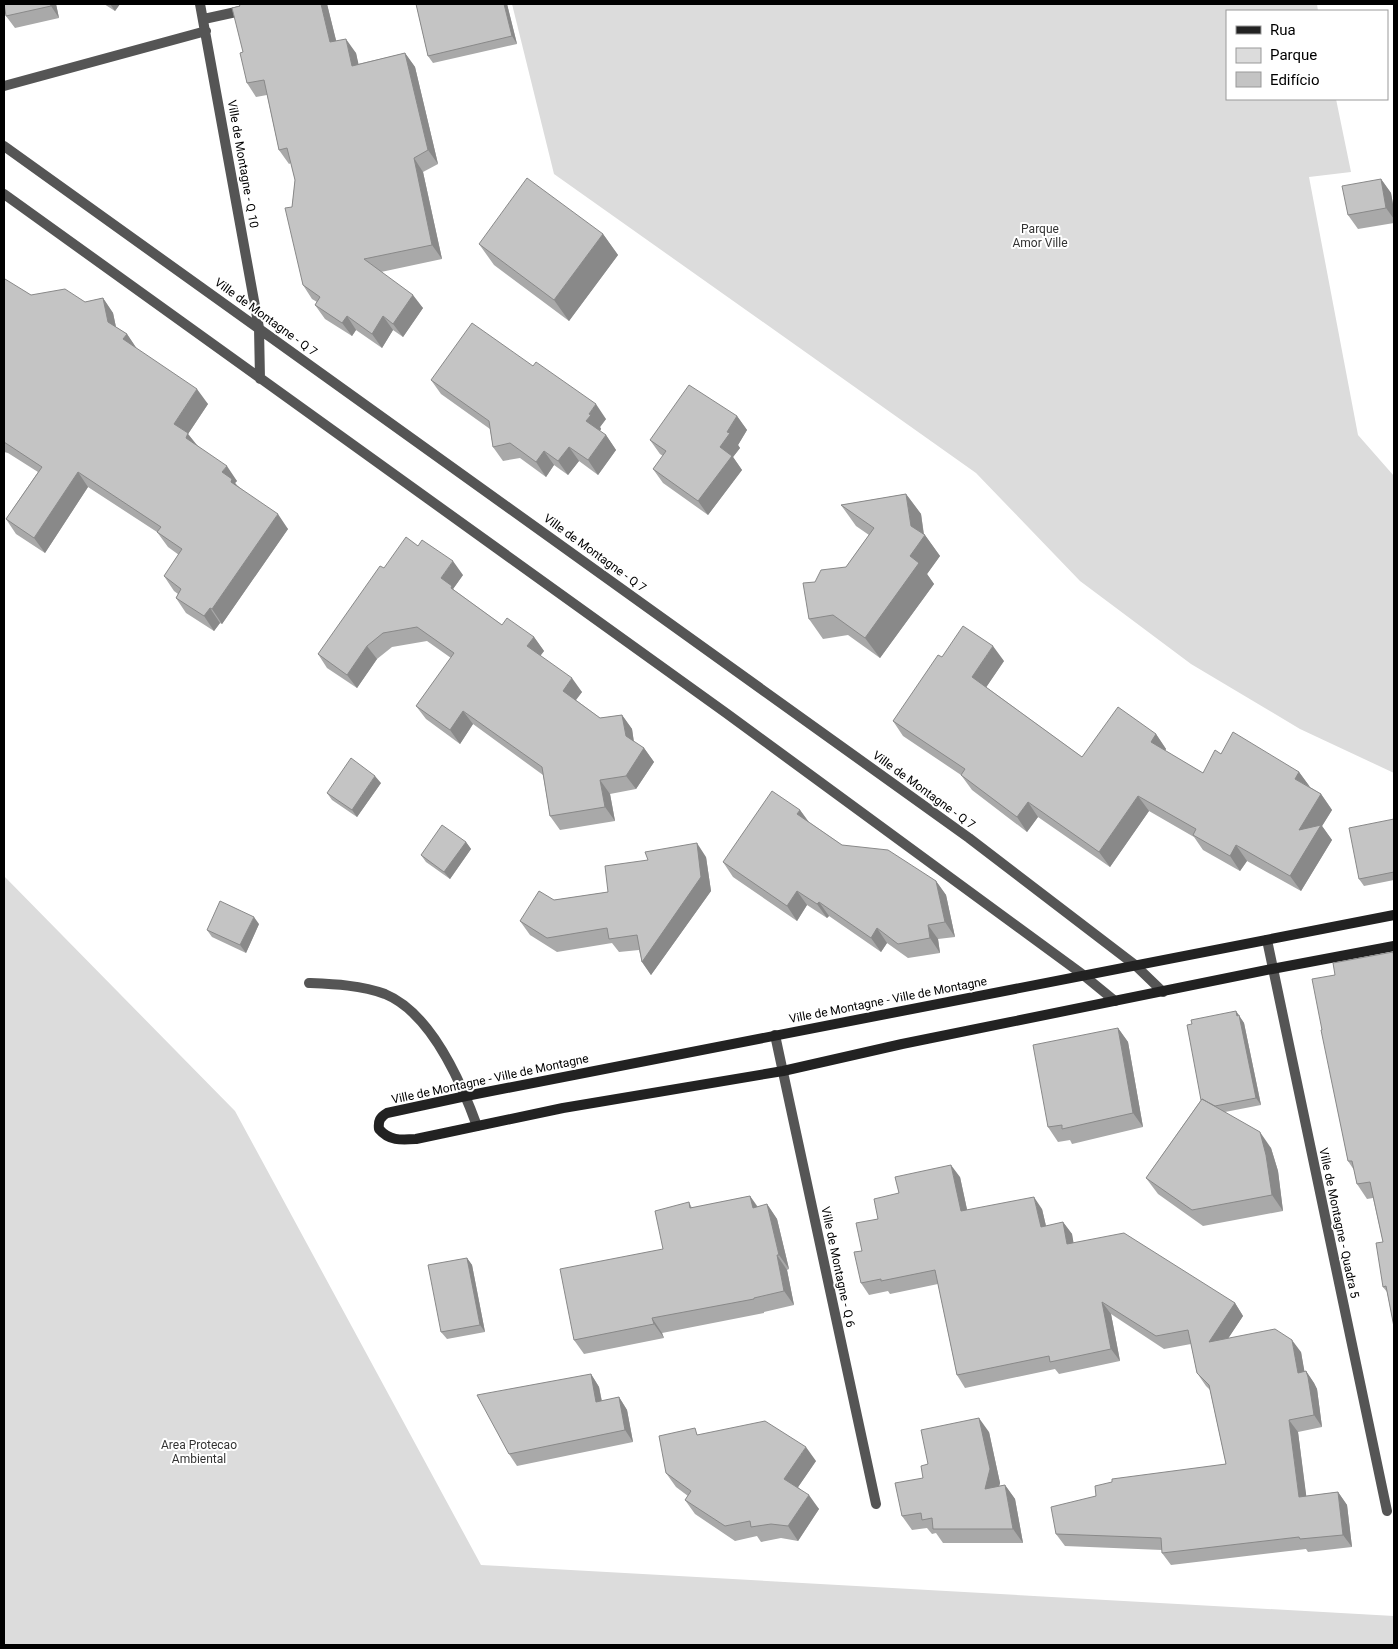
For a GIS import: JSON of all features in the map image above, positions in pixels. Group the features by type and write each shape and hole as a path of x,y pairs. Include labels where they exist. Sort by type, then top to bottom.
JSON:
{"street":[{"name":"Ville de Montagne - Q 10","path":"200,4 259,328 260,379"},
{"path":"204,19 258,8"},
{"path":"4,86 206,31"},
{"name":"Ville de Montagne - Q 7","path":"4,146 961,832 1135,965 1163,992"},
{"path":"4,194 726,713 1082,974 1115,1001"},
{"name":"Ville de Montagne - Ville de Montagne","path":"477,1126 416,1139 392,1139 379,1129 379,1123 382,1116 387,1113 466,1096 1082,974 1394,915"},
{"name":"Ville de Montagne - Quadra 5","path":"1267,940 1387,1511"},
{"path":"309,983 361,988 384,994 405,1005 421,1022 448,1060 466,1096 477,1126 563,1108 783,1071 902,1044 1394,946"},
{"name":"Ville de Montagne - Q 6","path":"774,1035 876,1504"}],"green space":[{"name":"Parque Amor Ville","path":"512,4 1317,4 1318,10 1226,10 1226,100 1336,100 1351,172 1309,177 1358,435 1394,476 1394,773 1300,729 1191,664 1080,581 976,473 554,174"},
{"name":"Area Protecao Ambiental","path":"4,876 235,1111 481,1565 1394,1616 1394,1645 4,1645"}],"building":[{"path":"4,4 50,4 51,6 6,16"},
{"path":"239,4 321,4 330,42 346,39 352,66 405,53 428,150 414,158 432,245 364,259 413,295 393,324 383,316 372,334 347,316 342,323 315,305 320,297 303,285 285,208 292,207 295,180 287,148 279,150 264,80 247,83 240,53 243,52 232,8 240,6"},
{"path":"416,4 504,4 512,36 428,56"},
{"path":"527,178 603,234 554,300 479,244"},
{"path":"1381,179 1386,208 1348,215 1342,186"},
{"path":"5,279 31,295 65,289 85,302 103,298 108,322 127,334 123,339 197,389 174,424 188,433 186,438 227,466 222,472 232,479 231,482 278,514 212,609 210,608 204,616 176,598 181,589 164,576 182,549 157,532 161,527 78,472 34,538 6,519 42,467 4,442"},
{"path":"472,323 533,366 536,362 596,404 586,421 606,435 588,460 569,447 558,461 544,451 536,462 510,443 493,447 489,421 431,380"},
{"path":"689,385 737,416 727,432 730,433 720,447 732,456 698,501 653,469 666,451 650,440"},
{"path":"906,494 911,526 925,535 910,556 919,563 865,638 833,615 809,619 803,583 815,582 821,570 846,567 874,528 841,505"},
{"path":"406,537 418,546 422,540 453,561 441,578 452,586 451,588 502,625 507,618 534,637 527,646 572,678 563,691 600,718 622,715 626,736 644,748 626,776 600,780 605,807 550,816 542,767 463,711 450,730 416,706 454,653 417,627 383,633 367,646 347,675 318,654 380,566 384,568"},
{"path":"963,626 993,646 972,677 1082,757 1118,707 1156,734 1151,742 1203,773 1215,750 1221,754 1233,732 1299,772 1295,779 1321,794 1299,830 1321,825 1290,876 1236,845 1230,856 1193,835 1196,829 1138,796 1099,852 1028,802 1017,817 961,775 965,769 893,721 938,655 942,657"},
{"path":"351,758 375,776 352,810 327,793"},
{"path":"772,791 800,810 797,814 842,845 888,850 936,881 945,922 928,925 930,938 898,944 877,928 871,938 819,902 817,904 797,891 787,906 723,862"},
{"path":"1394,819 1394,872 1359,879 1349,828"},
{"path":"442,825 466,842 444,872 421,855"},
{"path":"697,843 701,877 642,962 637,935 609,939 607,928 547,938 520,921 539,891 554,900 608,892 605,866 648,860 645,852"},
{"path":"220,901 254,917 240,945 207,930"},
{"path":"1393,952 1394,1327 1386,1286 1383,1287 1376,1243 1383,1242 1370,1182 1357,1184 1352,1161 1348,1161 1312,979 1335,975 1333,963"},
{"path":"1236,1011 1237,1016 1239,1015 1256,1098 1215,1106 1201,1100 1187,1025 1192,1024 1191,1020"},
{"path":"1118,1028 1133,1113 1062,1129 1062,1125 1048,1127 1033,1045"},
{"path":"1202,1099 1260,1132 1266,1155 1272,1195 1192,1210 1146,1178"},
{"path":"951,1165 961,1211 1034,1197 1041,1227 1063,1222 1067,1244 1124,1233 1235,1303 1209,1342 1275,1329 1292,1340 1298,1373 1306,1371 1308,1377 1314,1415 1289,1420 1299,1497 1338,1492 1343,1535 1300,1539 1299,1537 1162,1553 1161,1538 1056,1534 1051,1507 1096,1496 1095,1486 1112,1482 1112,1479 1226,1464 1209,1385 1197,1373 1188,1330 1156,1336 1102,1302 1111,1349 1050,1362 1049,1356 957,1375 935,1270 861,1283 854,1252 862,1251 856,1223 878,1219 874,1199 899,1193 895,1177"},
{"path":"750,1196 753,1208 767,1204 779,1255 777,1255 784,1291 754,1299 652,1318 654,1324 574,1340 560,1269 663,1249 655,1211 689,1202 690,1208"},
{"path":"467,1258 480,1325 441,1332 428,1265"},
{"path":"591,1374 596,1402 619,1397 625,1430 509,1454 477,1395"},
{"path":"979,1418 990,1469 985,1489 1005,1485 1013,1529 933,1529 932,1518 922,1520 921,1513 902,1516 895,1483 923,1478 921,1466 928,1464 921,1430"},
{"path":"765,1421 806,1447 784,1479 809,1495 788,1526 771,1524 751,1527 750,1521 725,1526 685,1500 691,1491 666,1473 659,1436 695,1428 697,1435"}]}
